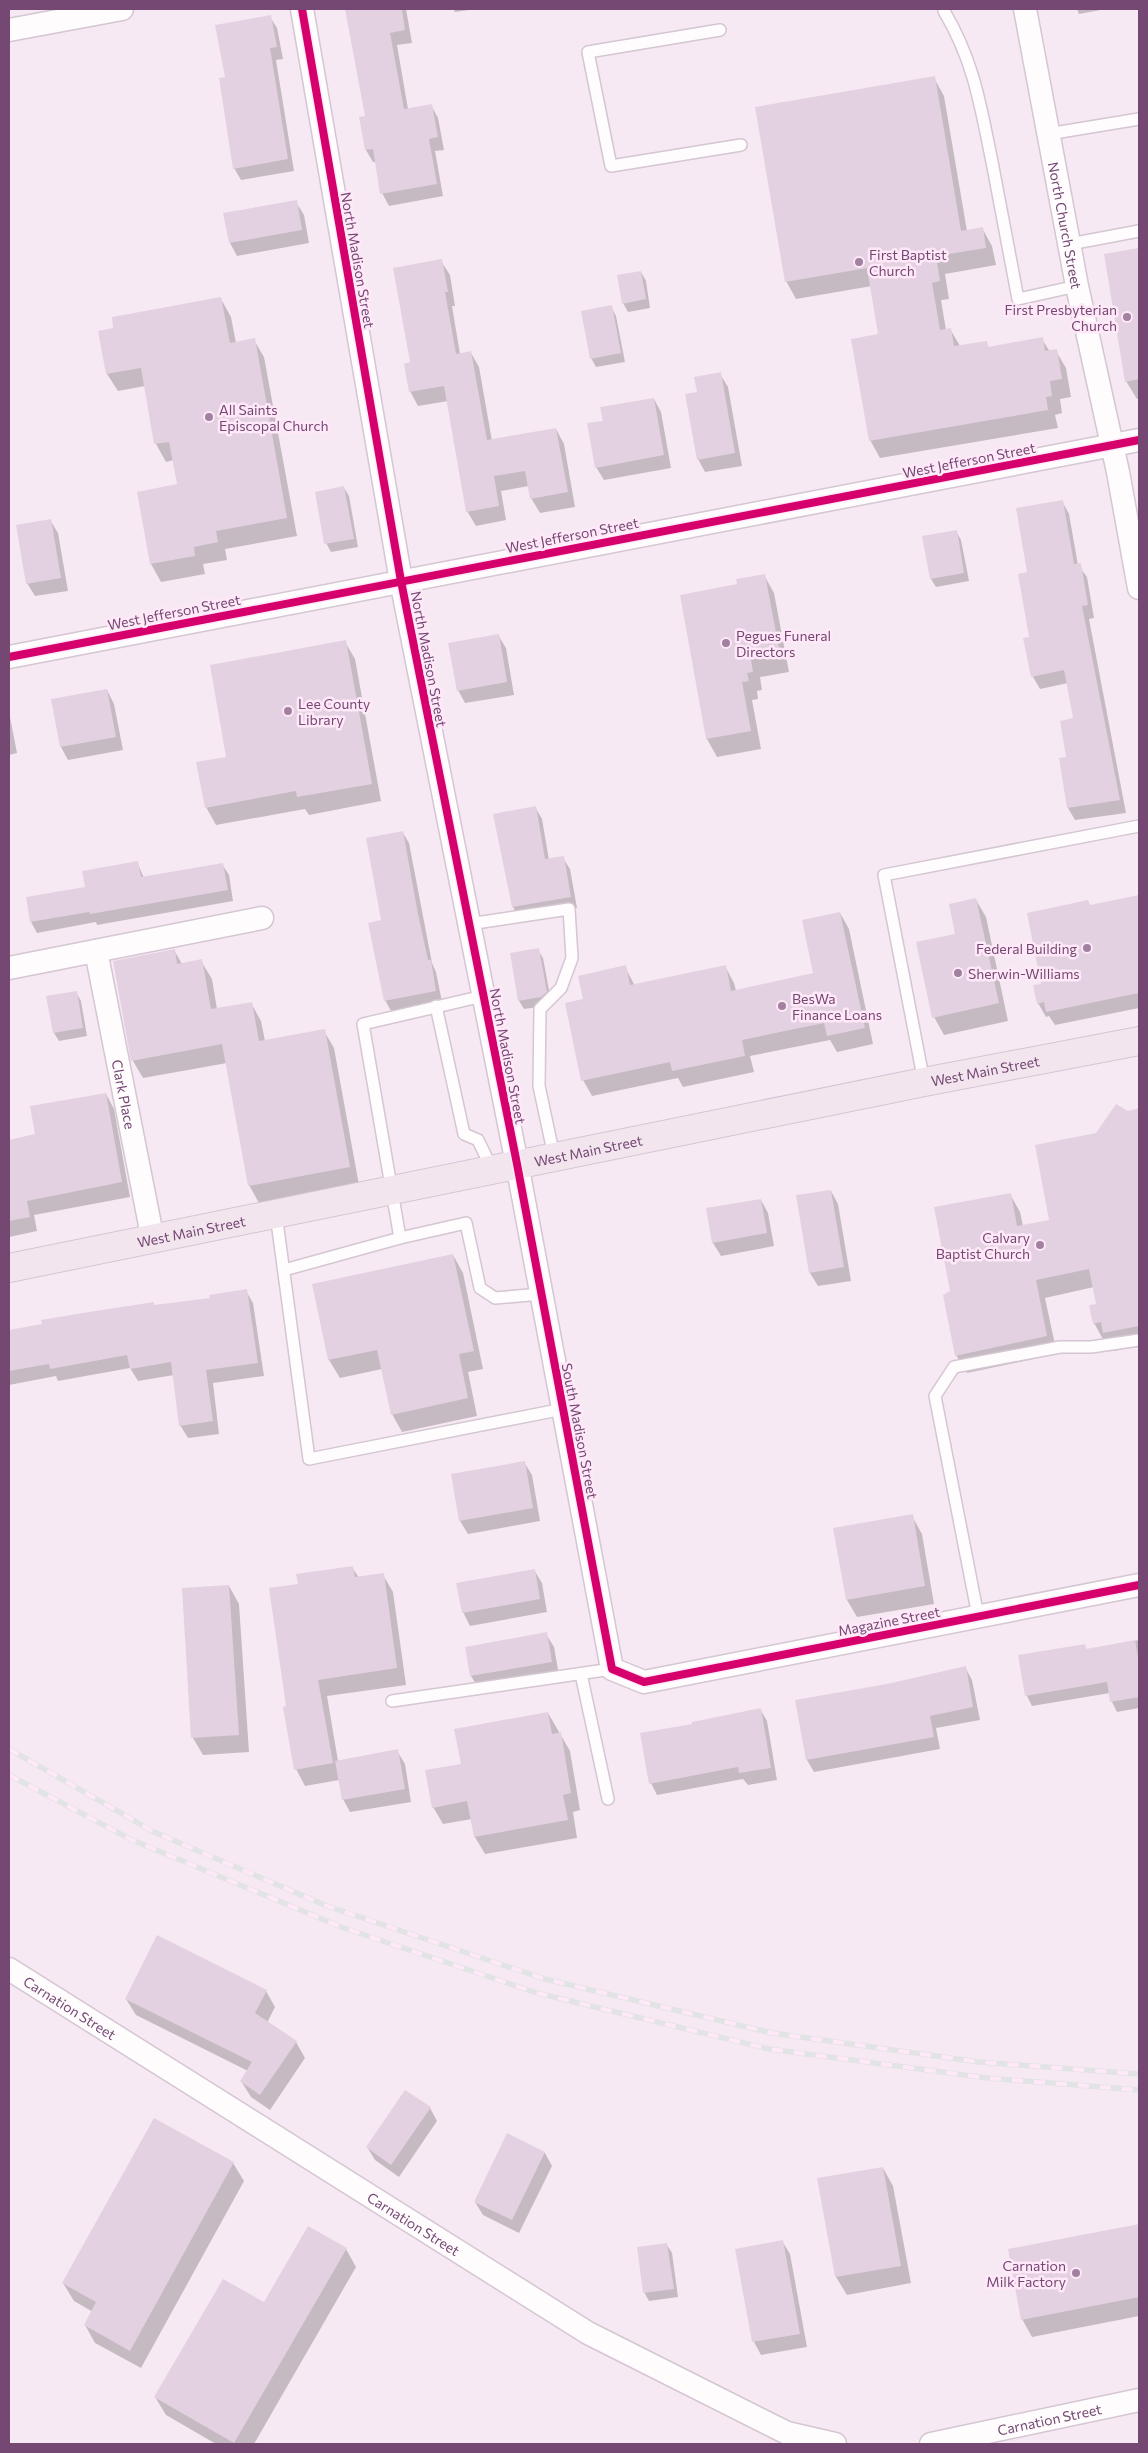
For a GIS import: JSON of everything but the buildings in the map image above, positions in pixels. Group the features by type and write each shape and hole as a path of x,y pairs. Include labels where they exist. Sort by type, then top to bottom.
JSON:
{"main road":[{"name":"West Main Street","path":"9,1268 153,1240 504,1166 1139,1041"}],"street":[{"path":"9,30 122,9"},
{"name":"North Madison Street","path":"302,9 401,580 483,996 504,1166"},
{"name":"North Church Street","path":"1025,9 1077,286 1112,445 1139,588"},
{"name":"West Jefferson Street","path":"9,657 401,580 1139,440"},
{"path":"9,968 262,918"},
{"name":"Clark Place","path":"96,951 153,1240"},
{"name":"South Madison Street","path":"504,1166 541,1294 612,1669"},
{"name":"Magazine Street","path":"612,1669 644,1682 1139,1585"},
{"name":"Carnation Street","path":"9,1969 588,2333 787,2433 835,2444"},
{"name":"Carnation Street","path":"931,2444 1139,2400"}],"lane":[{"path":"944,11 958,33 970,61 980,100 1018,299 1077,286"},
{"path":"720,30 588,52 611,166 741,145"},
{"path":"1048,134 1139,119"},
{"path":"1070,244 1139,231"},
{"path":"924,1082 884,875 1139,826"},
{"path":"469,924 569,909 572,958 561,988 540,1010 539,1086 554,1156"},
{"path":"400,1238 363,1024 483,996"},
{"path":"436,1006 464,1134 478,1140 504,1166"},
{"path":"276,1214 309,1459 563,1409"},
{"path":"284,1270 400,1238 466,1223 480,1288 494,1298 541,1294"},
{"path":"978,1616 935,1396 954,1367 1060,1347 1091,1347 1139,1340"},
{"path":"392,1702 612,1669"},
{"path":"581,1674 608,1799"}],"railway":[{"path":"9,1749 154,1832 327,1906 545,1979 772,2033 979,2062 1139,2074"},
{"path":"9,1775 132,1840 341,1927 537,1993 769,2049 987,2078 1139,2090"}],"cycle path":[{"path":"302,9 401,581 517,1164 612,1669 644,1682 1139,1585"},
{"path":"9,657 1139,440"}],"place":[{"name":"First Baptist Church","path":"859,262"},
{"name":"First Presbyterian Church","path":"1127,317"},
{"name":"All Saints Episcopal Church","path":"209,417"},
{"name":"Pegues Funeral Directors","path":"726,643"},
{"name":"Lee County Library","path":"288,711"},
{"name":"Federal Building","path":"1087,948"},
{"name":"Sherwin-Williams","path":"958,973"},
{"name":"BesWa Finance Loans","path":"782,1006"},
{"name":"Calvary Baptist Church","path":"1040,1245"},
{"name":"Carnation Milk Factory","path":"1076,2273"}]}
